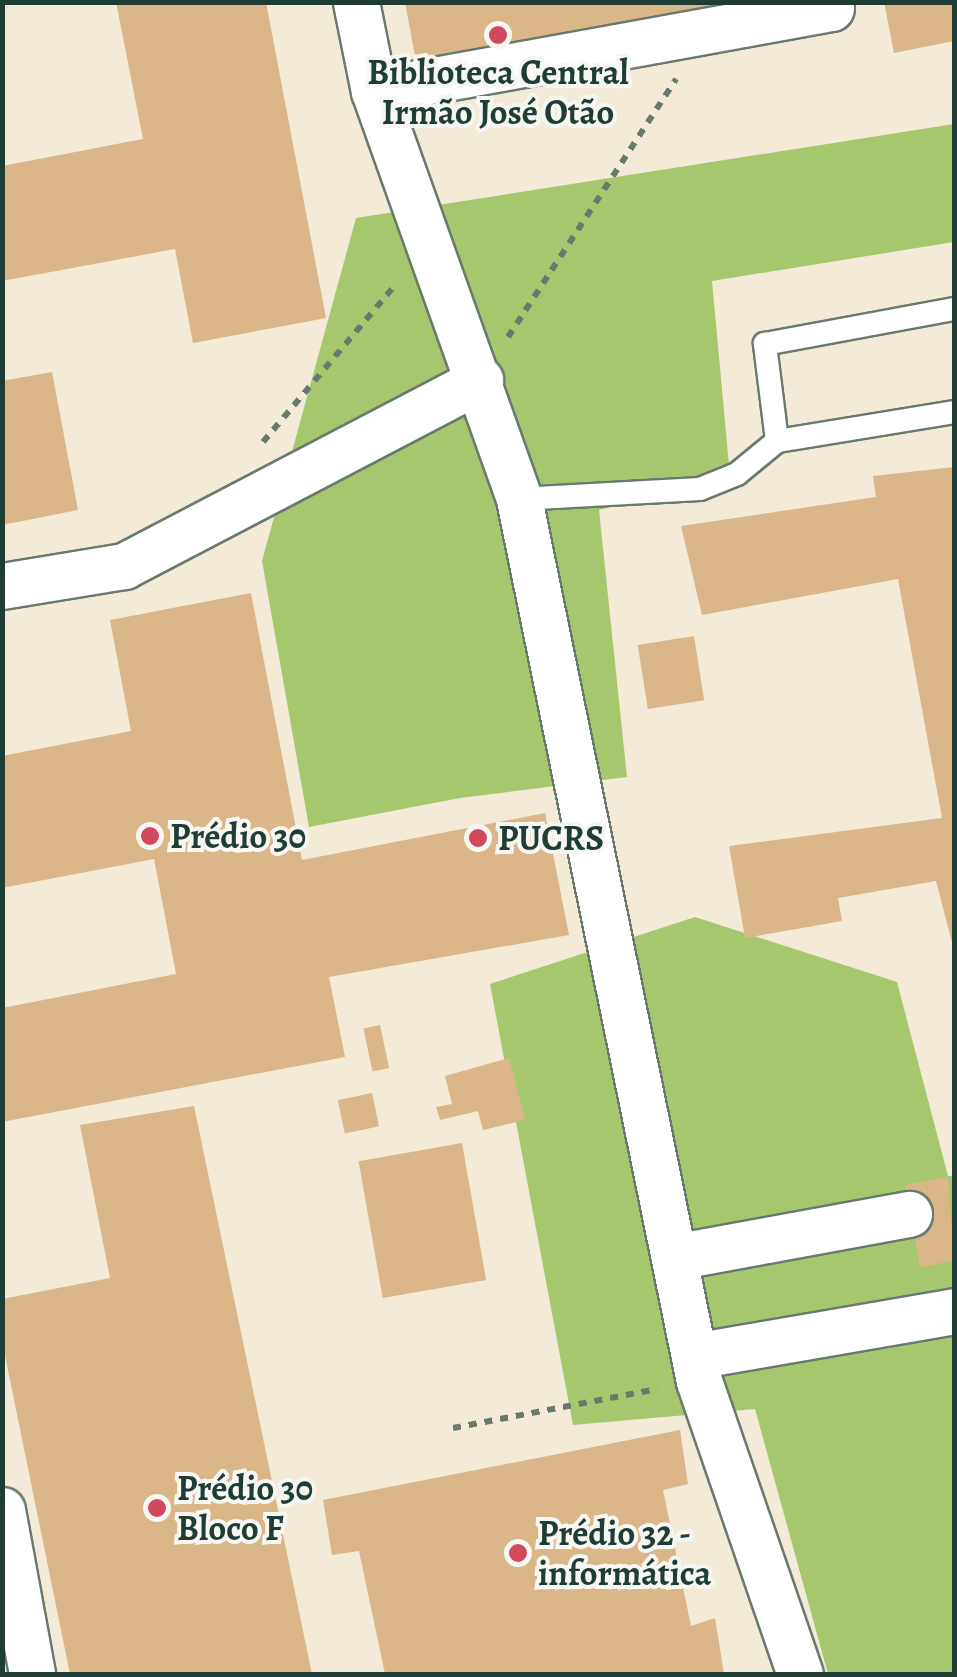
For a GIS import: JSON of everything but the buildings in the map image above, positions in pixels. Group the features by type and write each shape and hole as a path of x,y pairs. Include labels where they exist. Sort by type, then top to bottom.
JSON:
{"street":[{"path":"356,2 374,91 480,380 519,499 697,1368 800,1674"},
{"path":"374,91 831,8 830,2"},
{"path":"2,586 124,566 480,380"},
{"path":"674,1257 909,1214"},
{"path":"697,1368 954,1311"},
{"path":"2,1510 32,1674"}],"lane":[{"path":"777,440 765,344 954,309"},
{"path":"519,499 700,490 738,474 777,440 954,412"}],"path":[{"path":"480,380 708,30"},
{"path":"252,456 428,245"},
{"path":"452,1428 697,1368"}],"green space":[{"path":"954,124 954,242 712,281 730,476 599,510 627,777 460,798 309,827 262,561 356,218"},
{"path":"695,917 897,982 948,1176 954,1176 954,1674 828,1674 755,1409 573,1425 490,984"}],"place":[{"name":"Biblioteca Central Irmão José Otão","path":"498,35"},
{"name":"Prédio 30","path":"150,836"},
{"name":"PUCRS","path":"478,838"},
{"name":"Prédio 30 Bloco F","path":"157,1508"},
{"name":"Prédio 32 - informática","path":"518,1553"}]}
